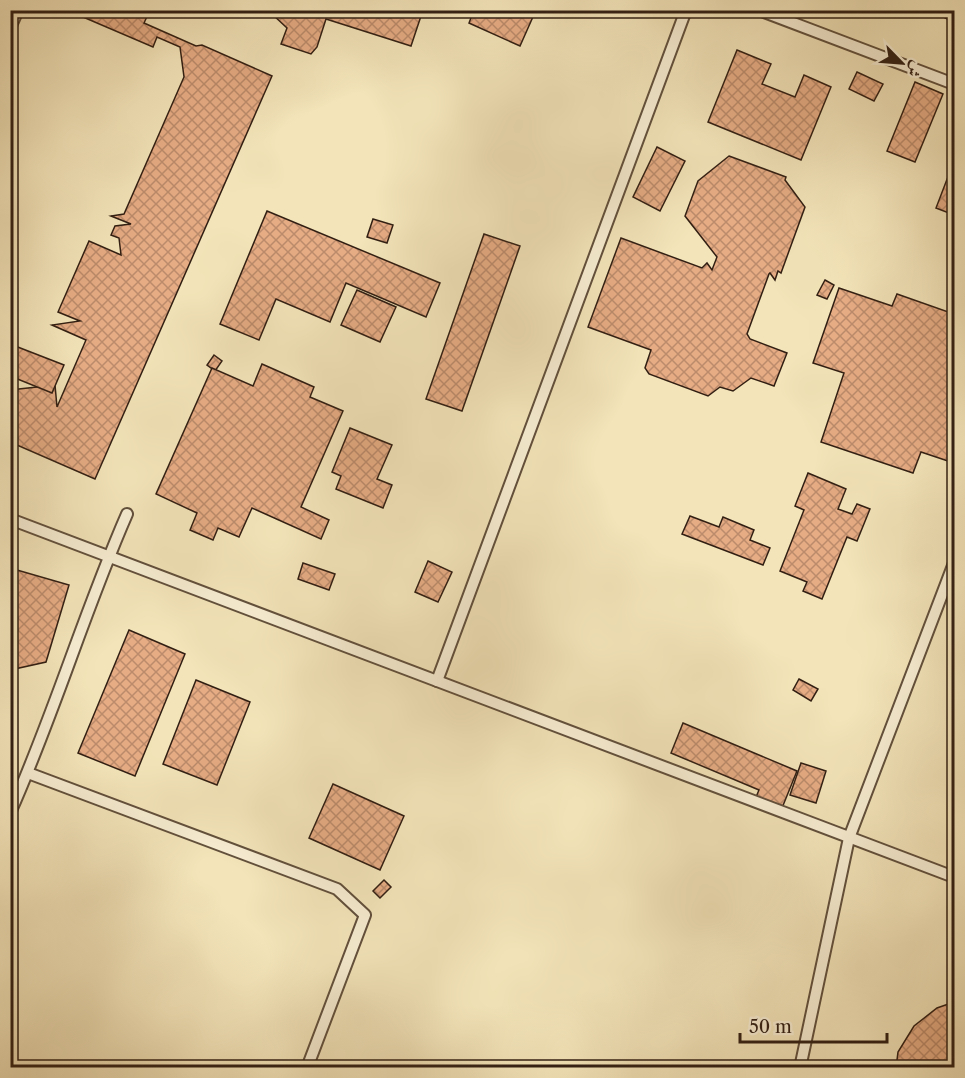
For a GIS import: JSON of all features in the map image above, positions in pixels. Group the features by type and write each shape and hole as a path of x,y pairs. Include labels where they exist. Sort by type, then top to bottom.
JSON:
{"lane":[{"path":"10,28 18,10"},
{"path":"436,681 686,10"},
{"path":"759,10 954,84"},
{"path":"10,813 28,773 108,556 127,514"},
{"path":"10,519 954,877"},
{"path":"800,1068 849,838 954,563"},
{"path":"28,773 337,889 365,915 307,1068"}],"building":[{"path":"150,10 144,23 196,46 202,45 272,76 95,479 10,442 10,390 55,385 57,407 86,340 52,325 80,321 58,312 89,241 121,255 119,238 111,235 115,226 131,224 111,216 124,214 184,77 180,47 157,37 153,47 69,11"},
{"path":"272,10 423,10 411,46 326,19 317,47 311,54 281,44 287,28 271,13"},
{"path":"474,10 536,10 520,46 469,23"},
{"path":"930,10 954,10 953,22"},
{"path":"737,50 771,64 762,84 795,97 804,75 831,87 801,160 708,122"},
{"path":"857,72 883,84 874,101 849,89"},
{"path":"915,82 943,94 915,162 887,151"},
{"path":"657,147 685,161 660,211 633,197"},
{"path":"729,156 786,177 785,180 805,207 781,273 778,271 775,280 769,274 747,334 750,339 787,353 774,386 751,378 733,391 720,387 708,396 649,374 645,368 651,350 588,327 621,238 702,268 707,263 712,270 717,257 685,216 698,181"},
{"path":"954,161 954,215 936,208"},
{"path":"267,211 440,283 426,317 346,283 330,322 276,299 259,340 220,324"},
{"path":"373,219 393,225 387,243 367,237"},
{"path":"484,234 520,246 462,411 426,399"},
{"path":"825,280 834,285 827,299 817,295"},
{"path":"839,288 892,306 897,294 954,314 954,441 948,461 921,452 913,473 821,442 844,373 813,363"},
{"path":"357,290 396,307 380,342 341,325"},
{"path":"10,344 64,365 52,393 10,376"},
{"path":"214,355 222,361 215,371 207,365"},
{"path":"262,364 314,387 310,397 343,411 301,507 329,520 321,539 252,508 239,537 218,528 213,540 190,530 197,513 156,494 212,368 253,386"},
{"path":"350,428 392,445 377,479 392,485 383,508 336,489 341,476 332,472"},
{"path":"808,473 846,489 838,509 852,514 857,504 870,509 857,541 847,537 822,599 803,591 807,582 780,571 804,510 795,506"},
{"path":"690,516 719,527 723,517 754,530 750,540 770,548 763,565 682,534"},
{"path":"428,561 452,572 438,602 415,592"},
{"path":"303,563 335,574 329,590 298,579"},
{"path":"10,568 69,585 46,662 10,670"},
{"path":"129,630 185,654 135,776 78,753"},
{"path":"799,679 818,689 811,701 793,690"},
{"path":"196,680 250,702 217,785 163,764"},
{"path":"683,723 797,771 782,808 756,797 759,790 671,753"},
{"path":"801,763 826,771 816,803 790,795"},
{"path":"333,784 404,816 380,870 309,838"},
{"path":"384,880 391,887 380,898 373,891"},
{"path":"954,1002 954,1068 896,1068 898,1052 914,1026 937,1008"}]}
